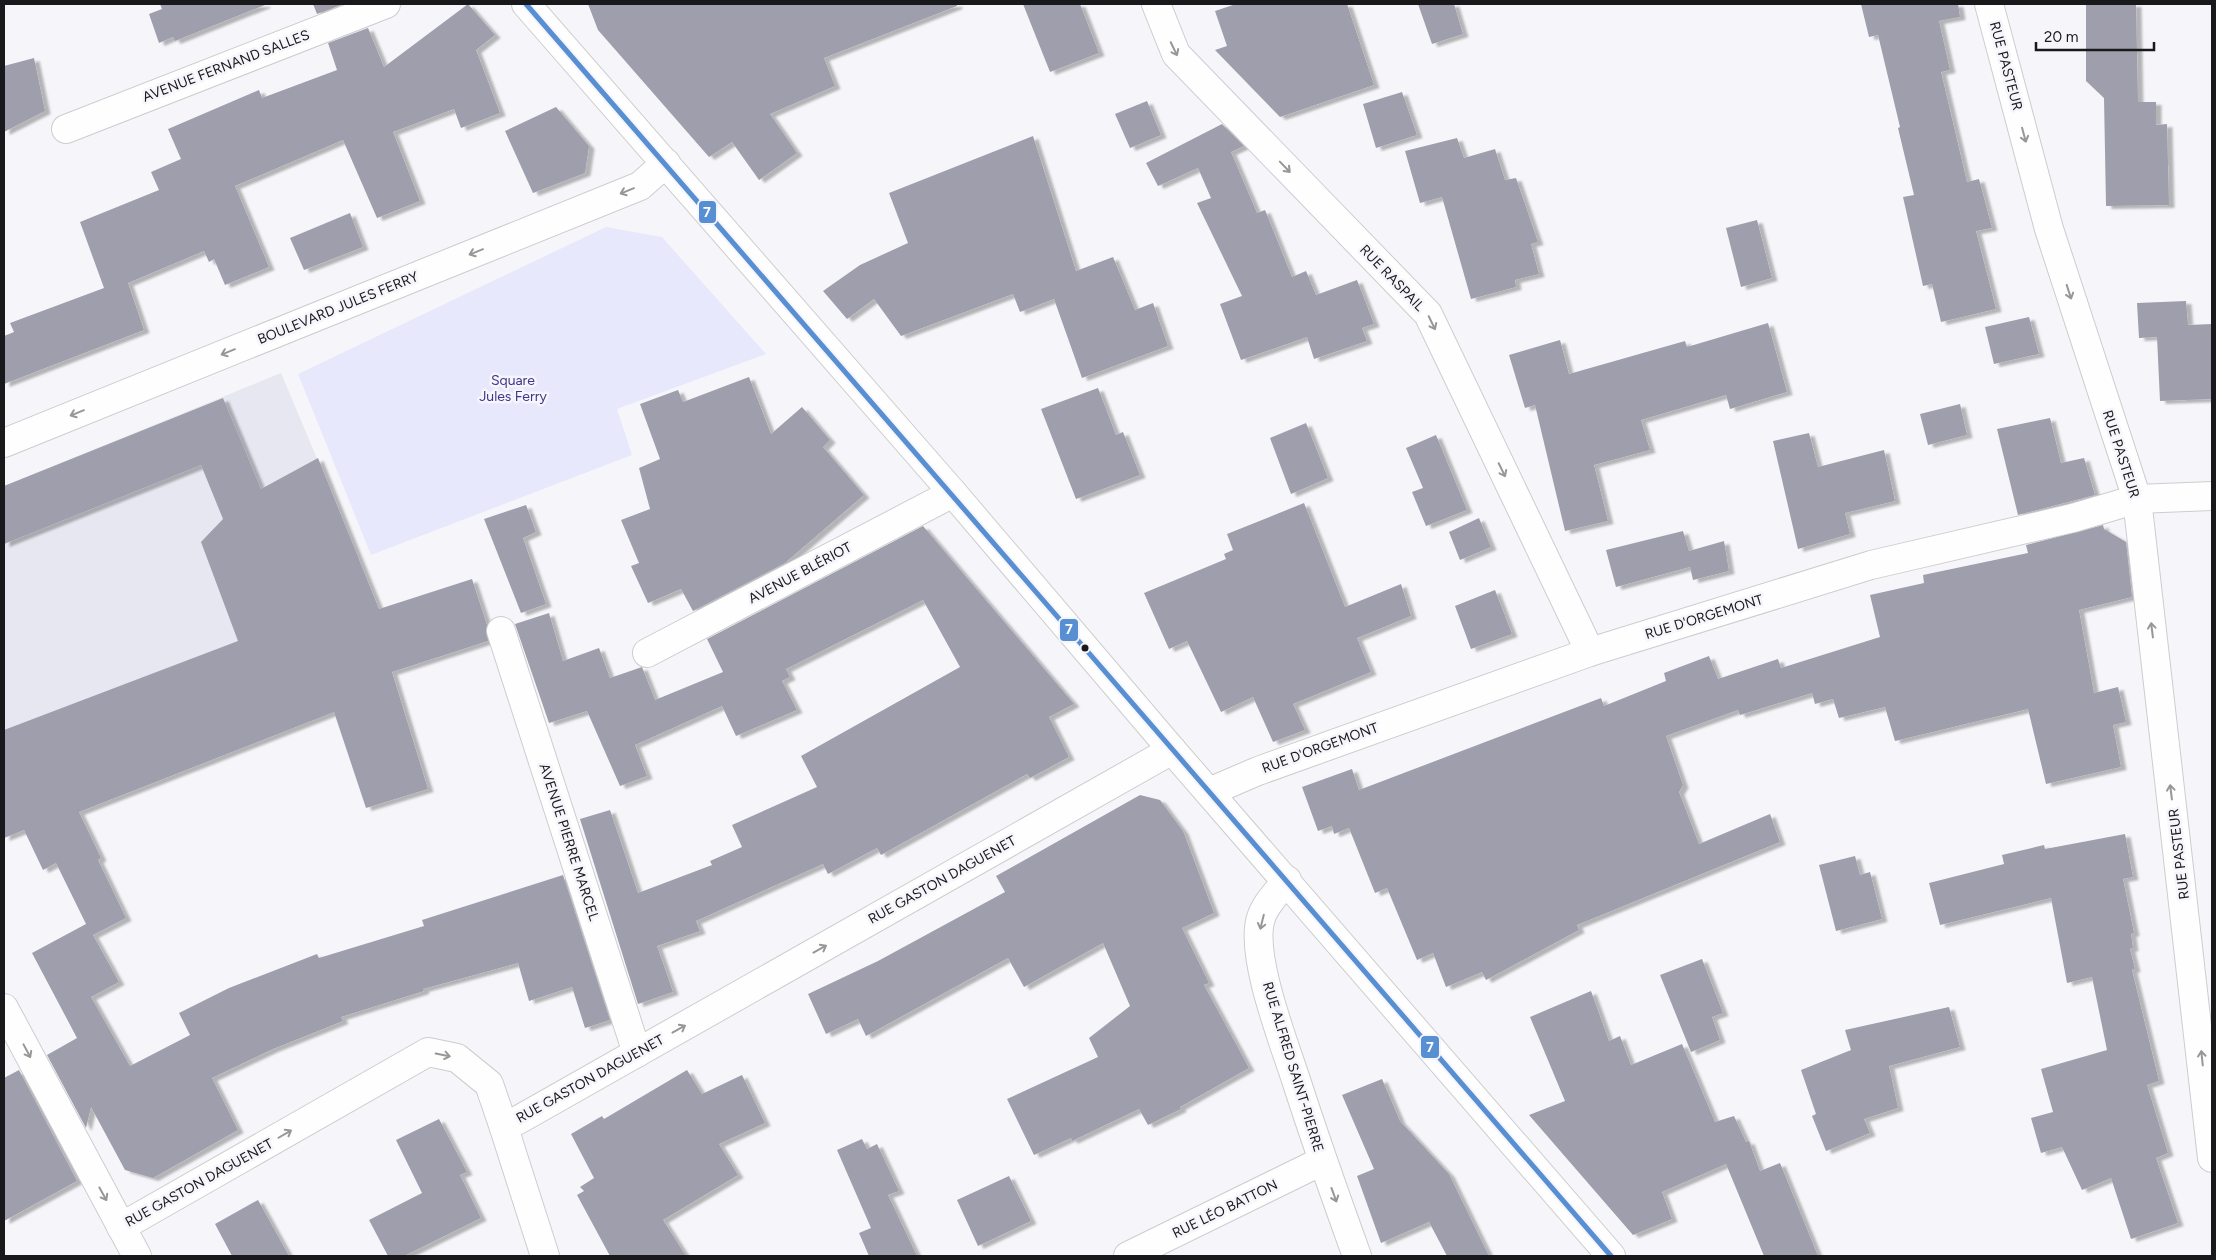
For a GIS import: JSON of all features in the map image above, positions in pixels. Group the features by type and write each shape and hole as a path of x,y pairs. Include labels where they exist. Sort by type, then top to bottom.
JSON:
{"street":[{"name":"AVENUE FERNAND SALLES","path":"66,129 386,4"},
{"path":"526,4 666,162 953,493 1172,750 1287,880 1611,1256"},
{"name":"RUE RASPAIL","path":"1156,4 1176,54 1428,314 1590,652"},
{"name":"RUE PASTEUR","path":"1989,4 2049,229 2137,500 2203,976 2212,1158"},
{"name":"BOULEVARD JULES FERRY","path":"4,442 640,186 666,162"},
{"name":"AVENUE BLÉRIOT","path":"647,653 953,493"},
{"name":"RUE D'ORGEMONT","path":"1209,792 1258,771 1590,652 1871,565 2073,518 2137,500 2212,496"},
{"name":"AVENUE PIERRE MARCEL","path":"501,632 637,1053"},
{"name":"RUE GASTON DAGUENET","path":"4,1008 121,1228 428,1052 457,1058 489,1084 504,1128 1172,750"},
{"name":"RUE ALFRED SAINT-PIERRE","path":"1287,880 1261,918 1259,940 1264,974 1276,1021 1322,1161 1357,1256"},
{"path":"504,1128 545,1256"},
{"name":"RUE LÉO BATTON","path":"1128,1256 1322,1161"},
{"path":"121,1228 137,1256"}],"shaded area":[{"path":"281,373 359,558 299,579 335,712 98,804 97,801 4,838 4,486"}],"green space":[{"name":"Square Jules Ferry","path":"606,227 662,237 766,354 617,409 632,455 371,555 298,374"}],"building":[{"path":"160,4 265,5 175,41 173,37 159,43 149,14 162,9"},
{"path":"313,4 344,4 317,14"},
{"path":"468,4 495,35 476,50 500,113 461,128 454,109 393,132 420,201 377,218 343,140 235,186 269,267 225,285 214,259 209,262 204,251 128,283 144,330 4,384 4,336 14,332 10,323 104,288 80,222 159,190 151,172 181,159 168,129 259,90 262,98 337,70 328,43 368,28 384,67"},
{"path":"588,4 957,4 957,6 824,58 835,86 770,114 797,153 759,180 732,142 709,157 598,30"},
{"path":"1023,4 1080,4 1099,53 1050,72"},
{"path":"1236,4 1347,4 1374,85 1280,117 1215,50 1227,46 1215,11"},
{"path":"1418,4 1454,4 1463,34 1432,44"},
{"path":"1861,4 1958,4 1960,17 1939,21 1950,70 1941,72 1967,182 1979,179 1992,228 1976,231 1996,309 1941,322 1932,284 1923,286 1903,197 1914,195 1898,128 1900,127 1878,35 1869,37"},
{"path":"2086,4 2136,4 2138,102 2156,102 2156,125 2167,124 2169,205 2106,206 2104,98 2086,81"},
{"path":"34,58 45,111 4,132 4,66"},
{"path":"1402,92 1417,135 1376,148 1363,104"},
{"path":"1147,101 1161,135 1130,148 1115,114"},
{"path":"556,107 589,146 585,173 533,193 505,131"},
{"path":"1222,124 1244,146 1231,152 1257,213 1265,210 1292,277 1306,271 1316,295 1357,280 1374,324 1362,328 1367,341 1314,359 1307,337 1241,360 1220,304 1242,296 1197,203 1211,198 1198,168 1158,186 1146,163"},
{"path":"1033,136 1076,271 1113,257 1135,310 1153,303 1168,346 1082,378 1054,299 1020,312 1013,294 901,336 874,299 847,319 823,291 860,265 908,243 889,193"},
{"path":"1457,138 1464,158 1495,149 1505,180 1516,178 1538,242 1531,244 1539,274 1515,280 1516,287 1471,299 1442,197 1420,203 1405,151"},
{"path":"350,213 363,247 304,270 290,238"},
{"path":"1757,220 1772,278 1741,287 1726,228"},
{"path":"2186,301 2188,325 2212,324 2212,399 2160,401 2157,337 2139,338 2137,303"},
{"path":"2029,317 2039,354 1994,364 1985,327"},
{"path":"1768,323 1787,392 1730,409 1726,395 1641,420 1650,450 1594,465 1608,521 1565,531 1535,405 1525,408 1509,355 1560,340 1569,374 1685,341 1687,347"},
{"path":"749,377 771,434 802,407 830,440 823,447 864,495 785,563 693,611 681,589 648,603 631,566 639,563 621,520 650,509 639,468 660,459 640,404 678,390 683,402"},
{"path":"1098,388 1116,435 1123,432 1140,475 1076,499 1041,409"},
{"path":"223,398 261,489 318,458 379,609 472,579 487,625 488,641 392,672 428,789 366,808 334,712 79,812 101,858 98,860 126,918 93,935 119,982 91,997 130,1066 190,1035 179,1013 229,988 317,954 319,958 424,926 422,920 563,875 610,1020 585,1028 572,987 529,1001 518,963 423,989 424,991 341,1017 343,1021 273,1049 212,1078 238,1130 153,1178 125,1170 91,1107 86,1128 47,1055 77,1038 32,953 86,924 56,863 43,870 24,830 4,838 4,730 238,641 201,542 223,519 201,465 4,544 4,486"},
{"path":"1960,404 1967,435 1928,445 1920,414"},
{"path":"2050,418 2061,463 2084,458 2095,495 2018,515 1997,429"},
{"path":"1306,423 1328,478 1291,494 1270,438"},
{"path":"1809,433 1818,467 1884,450 1895,501 1845,513 1850,534 1798,549 1773,441"},
{"path":"1436,435 1467,510 1426,526 1412,492 1423,488 1406,448"},
{"path":"1304,503 1345,607 1401,584 1411,616 1357,638 1371,672 1293,704 1305,730 1273,742 1253,697 1221,712 1187,641 1169,649 1144,593 1226,559 1224,554 1233,550 1227,534"},
{"path":"526,505 536,532 523,538 546,604 521,613 484,519"},
{"path":"1479,518 1491,547 1460,560 1449,532"},
{"path":"2103,525 2104,529 2126,542 2132,597 2079,610 2094,693 2118,687 2126,722 2113,725 2121,767 2046,784 2028,709 1895,741 1885,707 1839,718 1833,699 1815,704 1812,693 1740,715 1738,710 1666,736 1683,785 1679,792 1699,844 1770,814 1780,842 1577,925 1579,930 1486,980 1482,972 1446,987 1433,953 1417,960 1387,888 1375,893 1349,828 1334,834 1332,826 1318,831 1302,787 1352,769 1359,790 1601,698 1604,706 1666,681 1664,673 1709,656 1718,679 1778,659 1781,668 1880,637 1870,595 1924,583 1923,575 2028,553 2026,545"},
{"path":"923,526 1074,704 1049,717 1069,757 1030,778 1027,774 881,855 877,848 828,874 823,864 696,921 700,931 657,946 673,992 638,1004 580,819 610,810 638,893 712,865 710,861 742,847 732,825 817,787 801,756 960,667 923,600 786,669 790,677 782,681 797,710 736,736 722,706 635,745 647,776 620,786 587,711 549,723 515,624 549,613 563,661 599,648 610,678 642,667 655,700 723,672 707,639"},
{"path":"1683,531 1689,551 1724,541 1729,571 1693,580 1690,567 1616,587 1606,550"},
{"path":"1495,590 1512,634 1471,649 1455,606"},
{"path":"1140,795 1160,800 1183,831 1214,913 1182,928 1209,983 1204,985 1249,1068 1180,1107 1181,1109 1148,1125 1139,1109 1072,1141 1071,1138 1034,1155 1007,1099 1098,1057 1089,1038 1130,1006 1103,943 1024,987 1008,958 866,1036 858,1019 826,1034 808,994 878,961 1005,892 996,876"},
{"path":"2125,834 2133,877 2123,879 2134,933 2131,934 2133,948 2130,949 2135,969 2132,970 2159,1081 2147,1085 2168,1153 2156,1158 2178,1223 2131,1239 2111,1178 2082,1190 2062,1147 2041,1153 2031,1118 2053,1112 2041,1069 2107,1050 2092,977 2067,983 2051,898 1940,925 1929,883 2004,864 2002,855 2044,845 2045,849"},
{"path":"1855,856 1860,875 1870,872 1882,919 1836,931 1819,865"},
{"path":"1702,959 1723,1013 1712,1017 1720,1040 1691,1052 1660,975"},
{"path":"1591,991 1609,1041 1620,1036 1631,1065 1682,1044 1715,1122 1734,1116 1746,1142 1749,1141 1760,1171 1780,1163 1818,1256 1764,1256 1726,1164 1662,1192 1672,1219 1633,1235 1529,1115 1565,1101 1530,1017"},
{"path":"1949,1007 1960,1047 1889,1066 1898,1108 1864,1119 1870,1133 1826,1151 1812,1116 1816,1114 1801,1070 1851,1050 1845,1030"},
{"path":"19,1070 77,1181 4,1221 4,1078"},
{"path":"687,1070 702,1094 742,1075 765,1123 719,1144 738,1175 663,1220 686,1256 610,1256 577,1195 584,1191 580,1187 594,1178 571,1134 602,1116 604,1119"},
{"path":"1382,1079 1400,1121 1449,1174 1489,1256 1447,1256 1429,1222 1381,1243 1357,1176 1374,1169 1342,1095"},
{"path":"439,1119 467,1172 460,1175 481,1218 404,1256 388,1256 369,1220 422,1193 396,1140"},
{"path":"862,1139 867,1149 877,1144 899,1191 888,1195 917,1256 869,1256 859,1233 871,1228 837,1150"},
{"path":"1009,1176 1031,1221 978,1246 957,1200"},
{"path":"258,1200 289,1256 232,1256 215,1224"}],"transit line":[{"name":"7","path":"526,4 1611,1256"}]}
